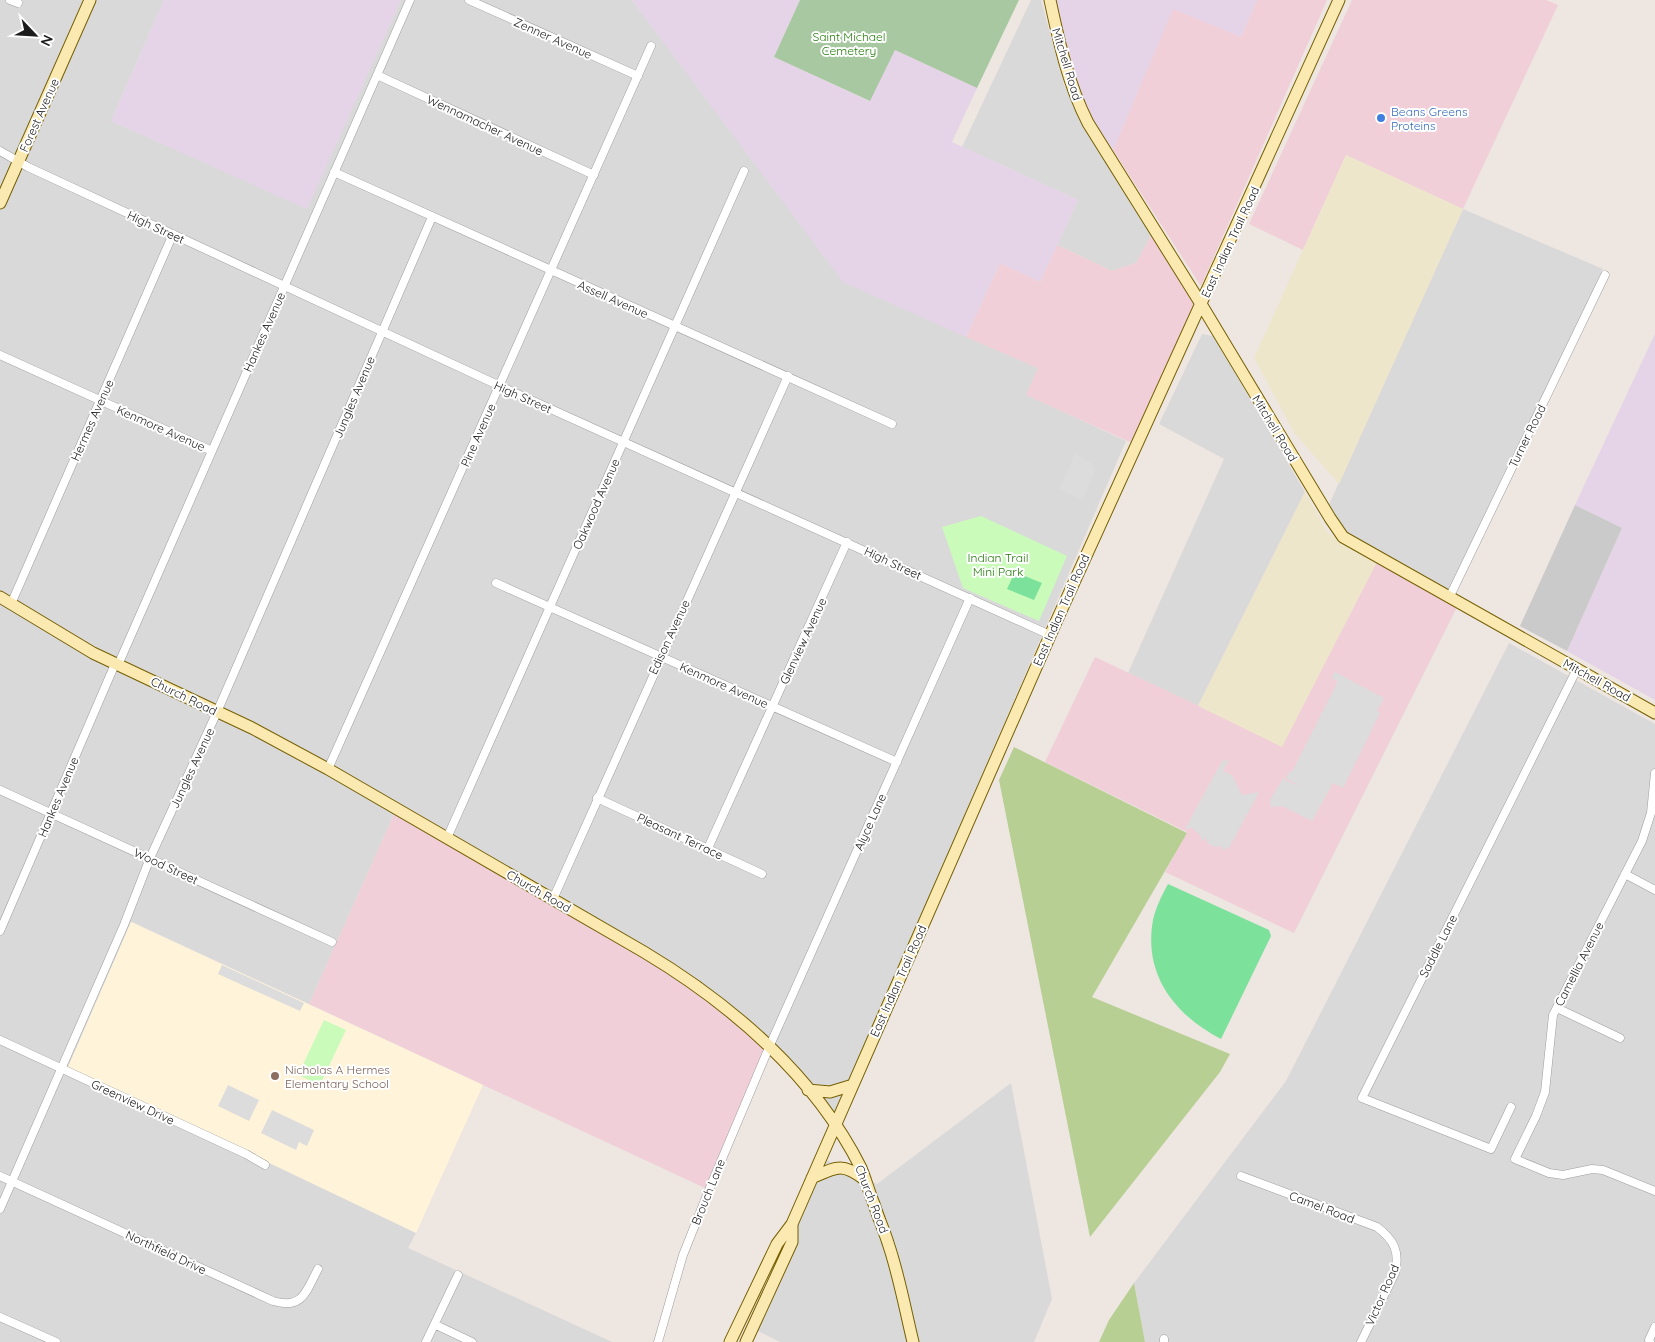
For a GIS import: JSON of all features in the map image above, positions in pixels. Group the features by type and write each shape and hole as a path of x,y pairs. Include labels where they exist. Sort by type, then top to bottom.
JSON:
{"street":[{"name":"Forest Avenue","path":"0,203 90,0"},
{"name":"Hankes Avenue","path":"1,926 410,0"},
{"name":"Zenner Avenue","path":"469,0 638,76"},
{"name":"Mitchell Road","path":"1050,0 1060,46 1079,106 1330,518 1343,536 1449,598 1655,713"},
{"name":"East Indian Trail Road","path":"730,1342 777,1244 792,1224 1050,634 1339,0"},
{"name":"Pine Avenue","path":"328,769 651,46"},
{"name":"Wennamacher Avenue","path":"377,75 594,175"},
{"name":"High Street","path":"0,152 284,287 1050,634"},
{"name":"Oakwood Avenue","path":"447,838 744,171"},
{"name":"Assell Avenue","path":"334,172 892,424"},
{"name":"Jungles Avenue","path":"0,1208 62,1068 150,858 217,712 432,217"},
{"name":"Hermes Avenue","path":"11,604 173,234"},
{"name":"Turner Road","path":"1449,598 1605,275"},
{"name":"Kenmore Avenue","path":"0,355 212,451"},
{"name":"Edison Avenue","path":"553,899 660,656 788,376"},
{"name":"Glenview Avenue","path":"708,848 848,542"},
{"name":"Kenmore Avenue","path":"496,583 897,762"},
{"name":"Church Road","path":"0,597 116,664 277,741 328,769 674,970 713,998 770,1045 835,1125 866,1180 889,1244 913,1342"},
{"name":"Alyce Lane","path":"770,1045 970,598"},
{"name":"Saddle Lane","path":"1511,1107 1491,1150 1362,1098 1577,669"},
{"name":"Camellia Avenue","path":"1655,773 1648,825 1553,1015 1545,1092 1536,1116 1515,1159 1542,1171 1563,1175 1592,1169 1604,1170 1655,1191"},
{"name":"Wood Street","path":"0,790 332,942"},
{"name":"Pleasant Terrace","path":"597,798 762,874"},
{"path":"1625,874 1655,890"},
{"path":"1557,1008 1620,1038"},
{"name":"Greenview Drive","path":"0,1040 246,1154 265,1166"},
{"name":"Brouch Lane","path":"658,1342 683,1255 770,1045"},
{"path":"808,1090 823,1093 853,1085"},
{"path":"812,1178 836,1168 844,1167 866,1180"},
{"name":"Northfield Drive","path":"0,1176 278,1303 294,1304 301,1299 318,1269"},
{"name":"Camel Road","path":"1241,1176 1376,1227 1387,1235 1396,1248"},
{"name":"East Indian Trail Road","path":"746,1342 792,1242 792,1224"},
{"name":"Victor Road","path":"1361,1342 1395,1273 1398,1261 1396,1248"},
{"path":"426,1342 436,1325 458,1275"},
{"path":"0,1317 56,1342"},
{"path":"436,1325 472,1342"},
{"path":"1650,1341 1655,1327"}],"shaded area":[{"path":"0,0 164,0 111,121 307,208 401,0 632,0 843,281 1038,368 1027,395 1126,441 830,1126 766,1045 395,812 309,1004 132,922 416,1233 408,1248 612,1342 0,1342"},
{"path":"164,0 401,0 307,209 111,121"},
{"path":"632,0 800,0 774,57 869,101 895,50 977,88 952,142 1078,200 1040,282 1000,263 966,337 843,282"},
{"path":"1031,0 1041,0 1064,85 1118,181 1152,234 1136,263 1112,271 1057,245 1078,200 962,147"},
{"path":"1051,0 1257,0 1241,37 1173,9 1113,150 1086,109"},
{"path":"1257,0 1327,0 1201,286 1113,150 1173,8 1241,37"},
{"path":"1352,0 1546,0 1558,5 1463,209 1346,155 1303,250 1249,224"},
{"path":"1346,155 1463,209 1339,484 1295,434 1254,358"},
{"path":"1463,209 1603,269 1449,593 1346,533 1327,509"},
{"path":"1152,234 1195,304 1132,443 1026,395 1038,368 966,337 1000,263 1040,282 1057,245 1112,271 1136,263"},
{"path":"1202,334 1213,336 1305,492 1198,706 1128,673 1224,459 1159,424"},
{"path":"1655,334 1655,700 1567,651 1622,528 1575,505"},
{"path":"1075,454 1090,462 1095,471 1082,500 1059,489"},
{"path":"1305,492 1327,532 1377,562 1282,747 1198,706"},
{"path":"1575,505 1622,528 1567,651 1520,626"},
{"path":"1377,562 1457,607 1294,933 1165,872 1187,832 1045,762 1095,657 1218,715"},
{"path":"1509,643 1655,724 1655,1342 1145,1342 1134,1283 1286,1081"},
{"path":"1335,672 1384,698 1377,711 1380,713 1343,788 1333,783 1312,821 1282,806 1271,807 1270,800 1284,777 1285,780 1300,786 1286,778 1290,771 1292,772 1338,681 1331,677"},
{"path":"1229,760 1223,771 1232,775 1242,795 1259,792 1229,848 1221,850 1223,846 1216,847 1208,844 1205,838 1203,841 1192,828 1185,829 1222,761"},
{"path":"395,812 672,973 766,1045 705,1188 309,1004"},
{"name":"Nicholas A Hermes Elementary School","path":"131,922 483,1085 416,1233 68,1067"},
{"path":"222,965 304,1003 300,1011 218,974"},
{"path":"1011,1083 1052,1299 1034,1342 780,1342 750,1327 827,1160 877,1184"},
{"path":"228,1085 259,1100 249,1121 218,1106"},
{"path":"272,1110 314,1130 307,1146 299,1142 296,1150 261,1133"}],"green space":[{"name":"Saint Michael Cemetery","path":"800,0 1019,0 977,88 895,50 870,101 774,57"},
{"name":"Indian Trail Mini Park","path":"981,516 1067,556 1039,621 963,588 942,527"},
{"path":"1015,572 1042,583 1034,600 1007,589"},
{"path":"1014,747 1187,833 1092,997 1230,1054 1220,1072 1090,1237 999,780"},
{"path":"1168,884 1269,930 1271,936 1221,1039 1204,1029 1177,1005 1166,991 1158,975 1153,958 1151,940 1153,920 1159,901"},
{"path":"324,1020 346,1030 320,1085 298,1075"},
{"path":"1134,1283 1145,1342 1099,1342 1109,1320"}],"place":[{"name":"Beans Greens Proteins","path":"1381,118"},
{"name":"Nicholas A Hermes Elementary School","path":"275,1076"}]}
